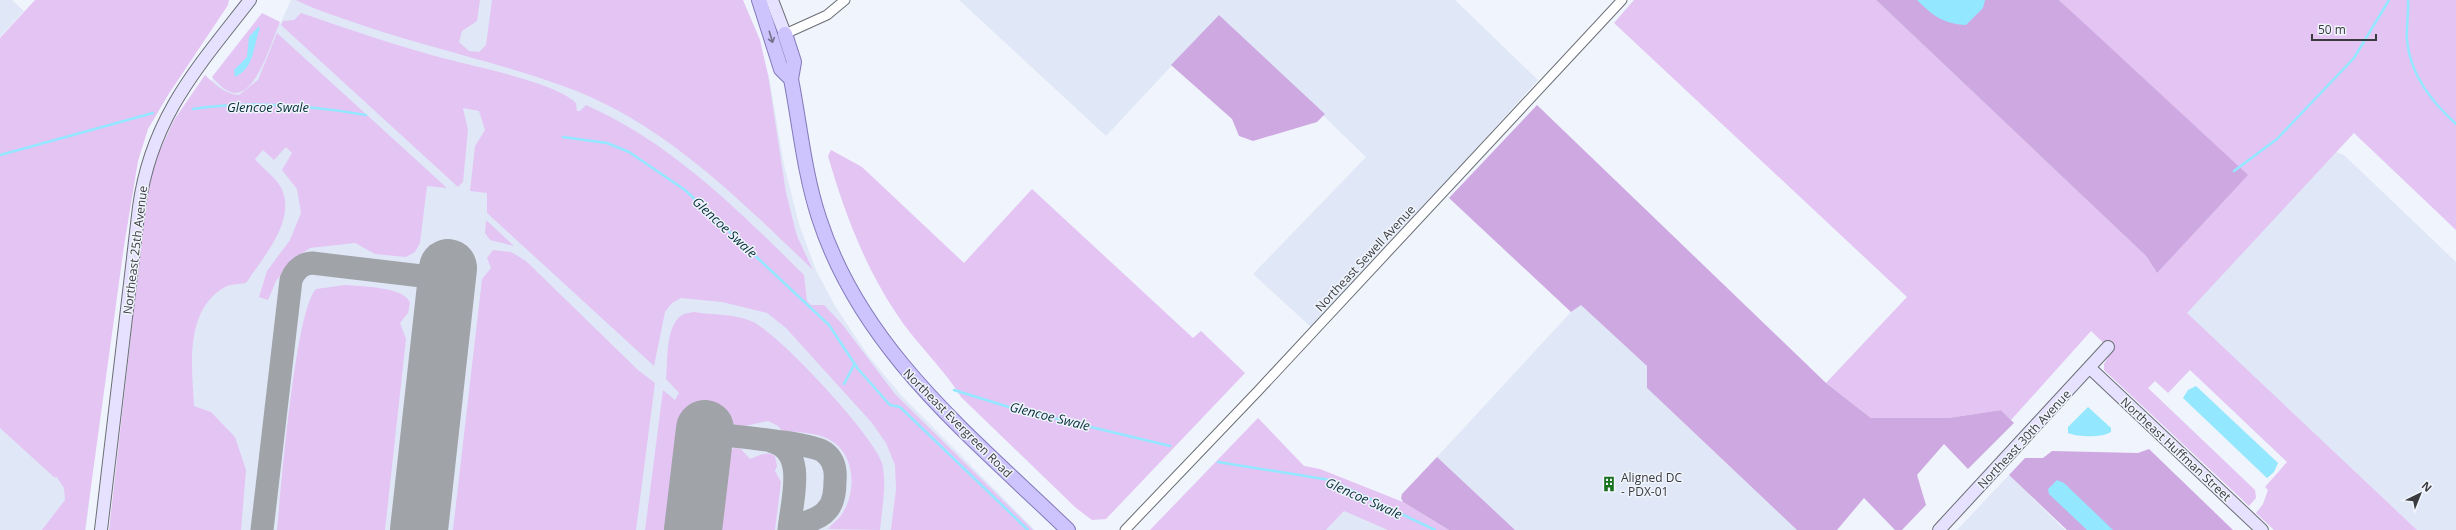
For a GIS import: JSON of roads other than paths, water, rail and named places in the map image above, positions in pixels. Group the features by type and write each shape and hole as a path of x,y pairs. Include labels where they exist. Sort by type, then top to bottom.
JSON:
{"main road":[{"name":"Northeast 25th Avenue","path":"101,530 139,207 149,159 158,135 174,102 250,0"},
{"name":"Northeast Evergreen Road","path":"759,0 781,69 791,79"},
{"name":"Northeast Evergreen Road","path":"772,0 794,62 791,79 806,172 814,203 836,262 859,305 885,345 918,384 1068,530"},
{"name":"Northeast 30th Avenue","path":"1939,530 2108,347"},
{"name":"Northeast Huffman Street","path":"2090,368 2262,530"}],"street":[{"path":"785,34 827,15 845,0"},
{"name":"Northeast Sewell Avenue","path":"1125,530 1257,392 1622,0"}],"water":[{"path":"1917,0 1985,0 1983,8 1966,25 1951,23 1938,18"},
{"path":"258,27 260,28 250,62 242,73 235,77 234,70 247,57 249,37"},
{"path":"2196,386 2278,463 2274,472 2267,478 2183,398 2188,390"},
{"path":"2088,407 2111,428 2111,432 2107,434 2090,436 2068,433 2068,427"},
{"path":"2057,480 2064,483 2113,530 2087,530 2049,494 2048,489"}],"waterway":[{"path":"2234,171 2277,139 2354,58 2389,0"},
{"path":"2408,0 2407,40 2409,53 2417,76 2439,107 2456,124"},
{"name":"Glencoe Swale","path":"193,109 214,106 258,104 301,106 366,115"},
{"name":"Glencoe Swale","path":"0,155 153,113"},
{"name":"Glencoe Swale","path":"563,137 607,143 629,152 685,190 829,325 858,369 890,405 900,407 1028,530"},
{"name":"Glencoe Swale","path":"844,384 854,365"},
{"name":"Glencoe Swale","path":"954,390 1012,408 1170,446"},
{"name":"Glencoe Swale","path":"1218,462 1330,480 1435,530"}],"place":[{"name":"Aligned DC - PDX-01","path":"1609,484"}]}
